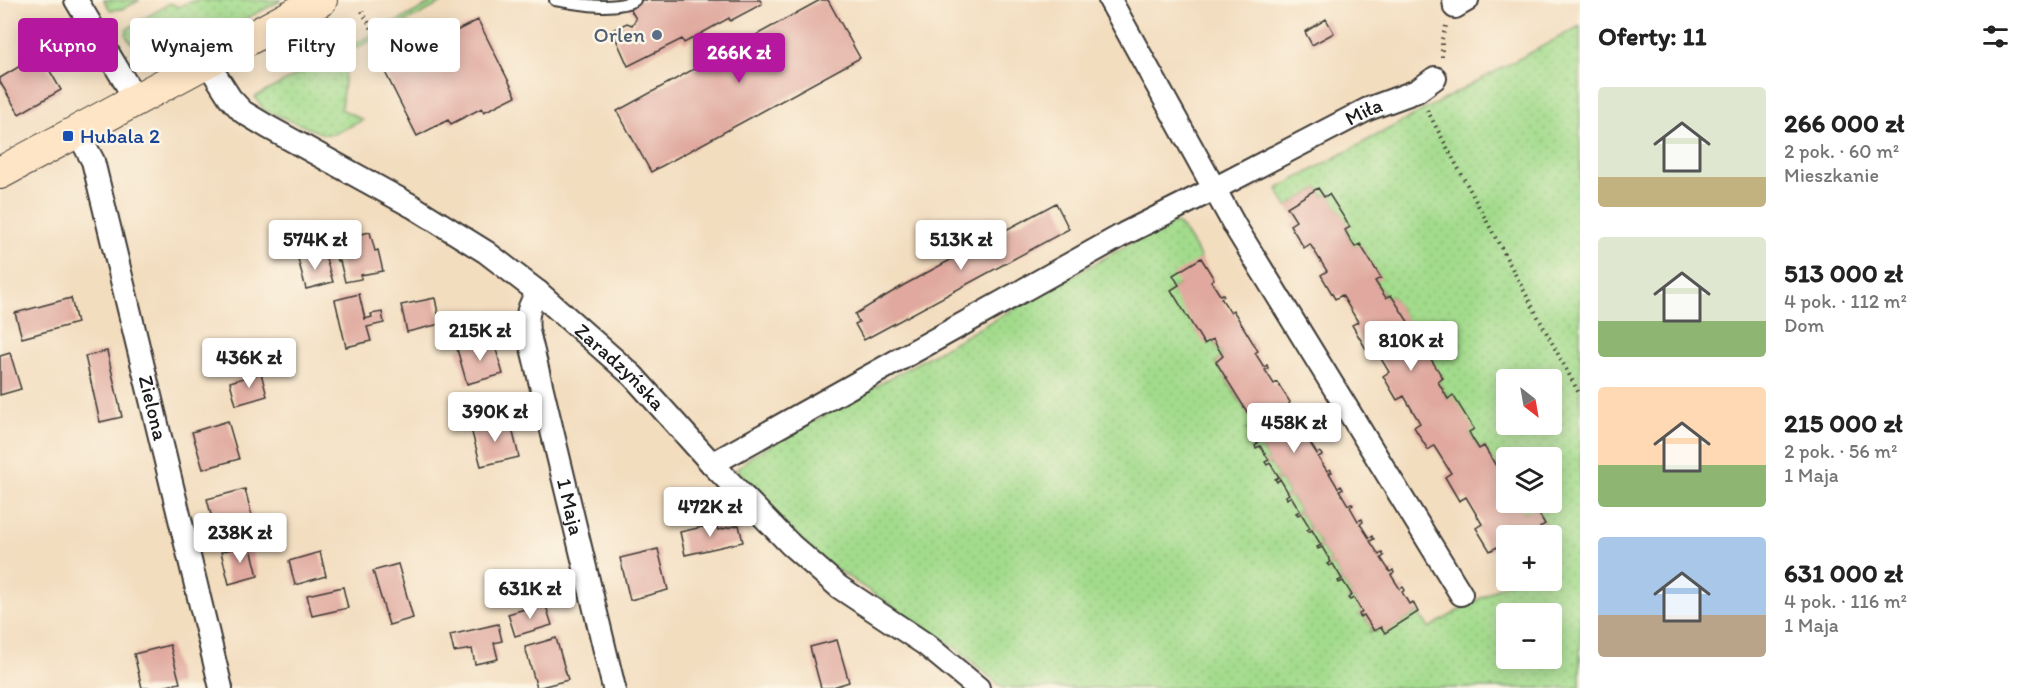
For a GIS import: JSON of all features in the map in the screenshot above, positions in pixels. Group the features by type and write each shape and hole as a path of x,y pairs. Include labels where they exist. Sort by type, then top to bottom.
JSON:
{"main road":[{"path":"254,36 321,0"},
{"path":"0,173 188,72"}],"street":[{"path":"76,0 136,100"},
{"path":"1110,0 1242,238 1461,594"},
{"name":"Zaradzyńska","path":"213,72 230,98 243,112 412,206 486,252 538,292 633,376 712,464 791,545 839,587 925,644 978,688"},
{"name":"Miła","path":"712,464 1124,234 1368,108 1426,85"},
{"name":"Zielona","path":"77,131 93,161 221,688"},
{"name":"1 Maja","path":"538,292 529,306 526,317 528,331 614,688"}],"lane":[{"path":"555,0 598,6 628,4 635,0"}],"path":[{"path":"1459,2 1447,22 1442,39 1442,62 1426,85 1580,395"},
{"path":"362,10 368,21"}],"green space":[{"path":"104,0 140,0 123,9 110,10"},
{"path":"196,0 282,0 247,18 145,18 170,3 178,7"},
{"path":"437,0 447,0 413,18 403,18"},
{"path":"1580,26 1580,688 1003,688 956,648 806,549 737,469 753,455 1167,223 1176,223 1183,229 1201,258 1179,285 1171,290 1223,356 1216,362 1248,415 1257,411 1262,419 1245,430 1250,429 1258,443 1255,445 1256,448 1260,446 1269,460 1265,462 1266,465 1270,463 1279,477 1275,479 1277,482 1280,479 1289,494 1287,498 1291,496 1300,511 1296,513 1297,515 1301,513 1310,528 1308,532 1312,530 1321,545 1317,547 1319,549 1322,547 1331,562 1329,566 1333,564 1342,579 1338,581 1339,583 1343,581 1352,595 1348,598 1350,600 1354,598 1362,612 1359,614 1360,617 1364,615 1373,629 1370,633 1381,627 1385,632 1418,612 1429,628 1496,589 1496,591 1562,591 1562,525 1543,525 1545,524 1539,513 1562,513 1562,447 1496,447 1496,466 1484,446 1479,449 1438,382 1443,378 1417,348 1406,331 1411,328 1391,295 1386,298 1375,281 1380,277 1360,245 1355,247 1345,230 1349,227 1329,194 1324,197 1318,188 1287,207 1277,189"},
{"path":"130,27 130,41 126,36 127,29"},
{"path":"368,37 368,42 356,48 356,43"},
{"path":"302,72 345,72 341,109 363,120 334,134 323,134 264,110 255,97"}],"building":[{"name":"Orlen","path":"625,0 760,0 762,4 730,21 729,18 684,43 682,39 628,66 612,30 627,23 632,25 636,19"},
{"path":"820,0 828,0 860,58 651,172 617,111"},
{"path":"1326,19 1334,33 1312,45 1305,32"},
{"path":"478,20 516,96 484,112 482,108 451,124 448,120 417,136 385,72 460,72 460,29"},
{"path":"18,67 18,72 50,72 61,90 19,114 0,82 0,78"},
{"path":"1318,188 1324,197 1329,194 1350,227 1345,230 1350,239 1355,247 1360,244 1381,278 1375,281 1386,298 1391,295 1412,328 1406,331 1417,348 1422,345 1443,378 1438,382 1448,399 1453,395 1474,429 1469,432 1474,441 1479,449 1484,446 1496,466 1496,513 1539,513 1545,524 1496,525 1496,548 1490,551 1476,528 1482,524 1466,497 1459,501 1445,477 1451,473 1434,446 1428,450 1414,427 1420,423 1404,396 1397,400 1383,376 1389,372 1373,345 1366,349 1352,325 1358,322 1342,295 1335,299 1321,275 1327,271 1310,244 1304,248 1290,225 1296,221 1287,207"},
{"path":"1056,203 1069,229 864,340 855,324 859,322 855,314"},
{"path":"370,232 375,251 378,250 383,271 361,275 361,279 345,282 332,241"},
{"path":"324,252 333,282 306,289 298,259"},
{"path":"1201,258 1214,279 1211,281 1220,295 1224,296 1221,298 1230,312 1233,310 1258,351 1255,353 1264,367 1267,365 1268,368 1265,370 1274,384 1277,382 1290,402 1288,406 1296,420 1299,418 1301,421 1298,423 1306,437 1310,435 1311,438 1308,440 1317,454 1320,452 1322,455 1318,457 1327,471 1330,469 1332,472 1329,473 1338,488 1341,486 1343,489 1339,490 1348,505 1351,503 1353,505 1350,507 1358,521 1362,519 1363,522 1360,524 1369,538 1372,536 1374,539 1370,541 1379,555 1382,553 1384,556 1381,558 1390,572 1393,570 1394,573 1391,575 1400,589 1403,587 1405,590 1402,592 1409,604 1413,602 1418,612 1385,633 1381,627 1374,631 1364,615 1360,617 1359,614 1362,612 1354,598 1350,600 1348,598 1352,595 1343,581 1339,583 1338,581 1342,579 1333,564 1329,566 1327,564 1331,562 1322,547 1318,549 1317,547 1321,545 1312,530 1308,532 1310,528 1301,513 1298,515 1296,513 1300,511 1291,496 1287,499 1286,496 1289,494 1280,479 1277,482 1275,479 1279,477 1270,463 1267,465 1265,462 1269,460 1260,446 1256,448 1255,446 1258,443 1249,428 1262,419 1257,411 1249,415 1216,362 1223,356 1213,339 1204,344 1171,290 1179,285 1173,275"},
{"path":"359,294 365,319 372,317 371,314 382,312 384,323 367,327 371,341 346,347 335,300"},
{"path":"71,298 77,323 22,338 15,313"},
{"path":"435,298 440,324 407,332 401,305"},
{"path":"493,339 503,374 467,384 457,349"},
{"path":"107,351 122,417 100,422 85,356"},
{"path":"10,353 21,389 0,395 0,356"},
{"path":"261,373 267,396 236,405 230,382"},
{"path":"510,420 519,457 481,466 471,429"},
{"path":"228,421 239,459 203,469 192,432"},
{"path":"245,489 252,516 214,526 207,499"},
{"path":"716,524 718,530 739,525 743,542 685,555 680,532"},
{"path":"250,544 258,576 229,584 221,552"},
{"path":"658,549 668,590 630,600 620,558"},
{"path":"320,552 326,576 295,585 289,561"},
{"path":"398,564 413,618 389,625 373,571"},
{"path":"343,587 348,608 312,616 307,595"},
{"path":"545,603 552,625 515,636 508,614"},
{"path":"498,624 502,641 494,643 498,659 475,664 472,649 454,652 450,635"},
{"path":"556,638 568,680 537,688 525,647"},
{"path":"837,640 849,682 830,688 821,688 810,647"},
{"path":"170,645 180,683 158,688 142,688 134,654"}],"place":[{"name":"Orlen","path":"657,35"},
{"name":"Hubala 2","path":"68,136"}]}
